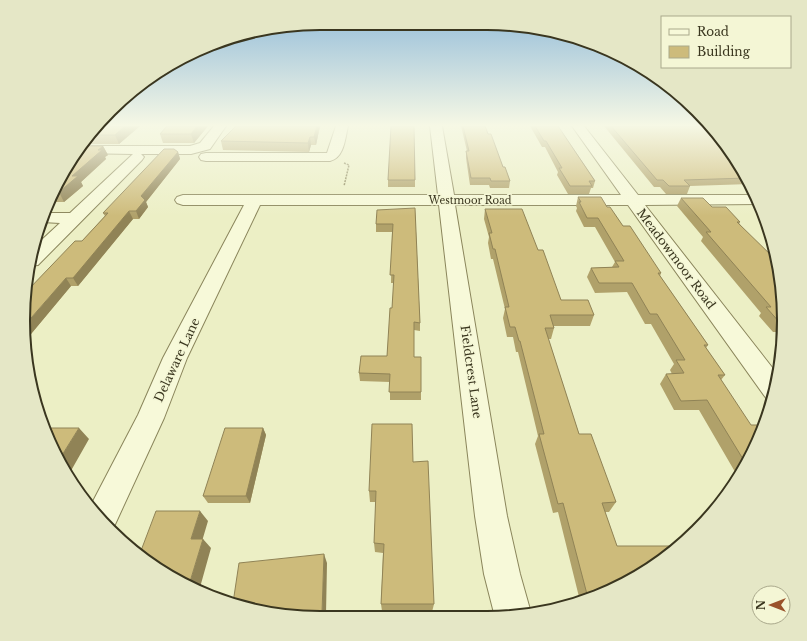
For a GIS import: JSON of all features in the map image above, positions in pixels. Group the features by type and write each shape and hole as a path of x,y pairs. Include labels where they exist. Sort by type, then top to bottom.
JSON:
{"street":[{"path":"38,254 137,156"},
{"path":"207,156 206,157 329,156"},
{"name":"Fieldcrest Lane","path":"440,156 491,516 502,574 511,610"},
{"name":"Meadowmoor Road","path":"600,156 770,383"},
{"name":"Westmoor Road","path":"184,200 751,200"},
{"name":"Delaware Lane","path":"104,514 150,418 176,358 254,200"},
{"path":"48,218 74,218"}],"path":[{"path":"335,156 349,165 344,187"}],"building":[{"path":"81,156 95,156 72,176 78,176 61,190"},
{"path":"157,156 175,156 141,196 145,200 136,211 129,211 73,278 66,278 30,319 32,286 75,241 82,241 108,213 103,213"},
{"path":"389,156 415,156 415,180 388,180"},
{"path":"467,156 499,156 510,181 491,181 490,178 471,178"},
{"path":"555,156 578,156 595,181 589,181 592,186 570,186 559,168 562,168"},
{"path":"636,156 726,156 740,178 684,180 690,186 669,186 663,180 657,180"},
{"path":"578,197 601,197 607,207 610,207 623,226 630,226 661,273 658,273 708,345 704,345 725,375 718,375 751,425 758,425 742,458 707,400 681,401 666,374 684,373 676,360 685,360 657,314 650,314 632,283 599,283 591,268 619,267 615,261 624,261 598,218 587,218 579,202 581,202"},
{"path":"681,198 703,198 712,207 726,207 740,222 737,222 769,253 775,283 777,320 766,307 771,307 706,232 711,232"},
{"path":"415,208 420,323 414,322 414,357 421,357 421,392 389,392 390,374 359,373 361,356 387,356 394,275 390,275 393,224 376,224 377,210"},
{"path":"485,209 522,209 538,250 543,250 561,300 588,300 594,315 550,315 554,328 545,328 579,434 591,434 616,502 602,503 617,546 669,546 632,572 587,593 563,503 558,504 539,434 544,434 520,341 515,327 510,327 505,307 509,307 495,249 493,249 489,233 492,233"},
{"path":"372,424 412,424 413,462 428,461 434,604 381,604 384,544 374,543 376,491 369,491"},
{"path":"50,428 79,428 63,454"},
{"path":"225,428 263,428 246,496 203,496"},
{"path":"156,511 200,511 191,539 203,539 190,580 159,562 142,549"},
{"path":"324,554 322,611 283,609 234,598 239,563"}]}
